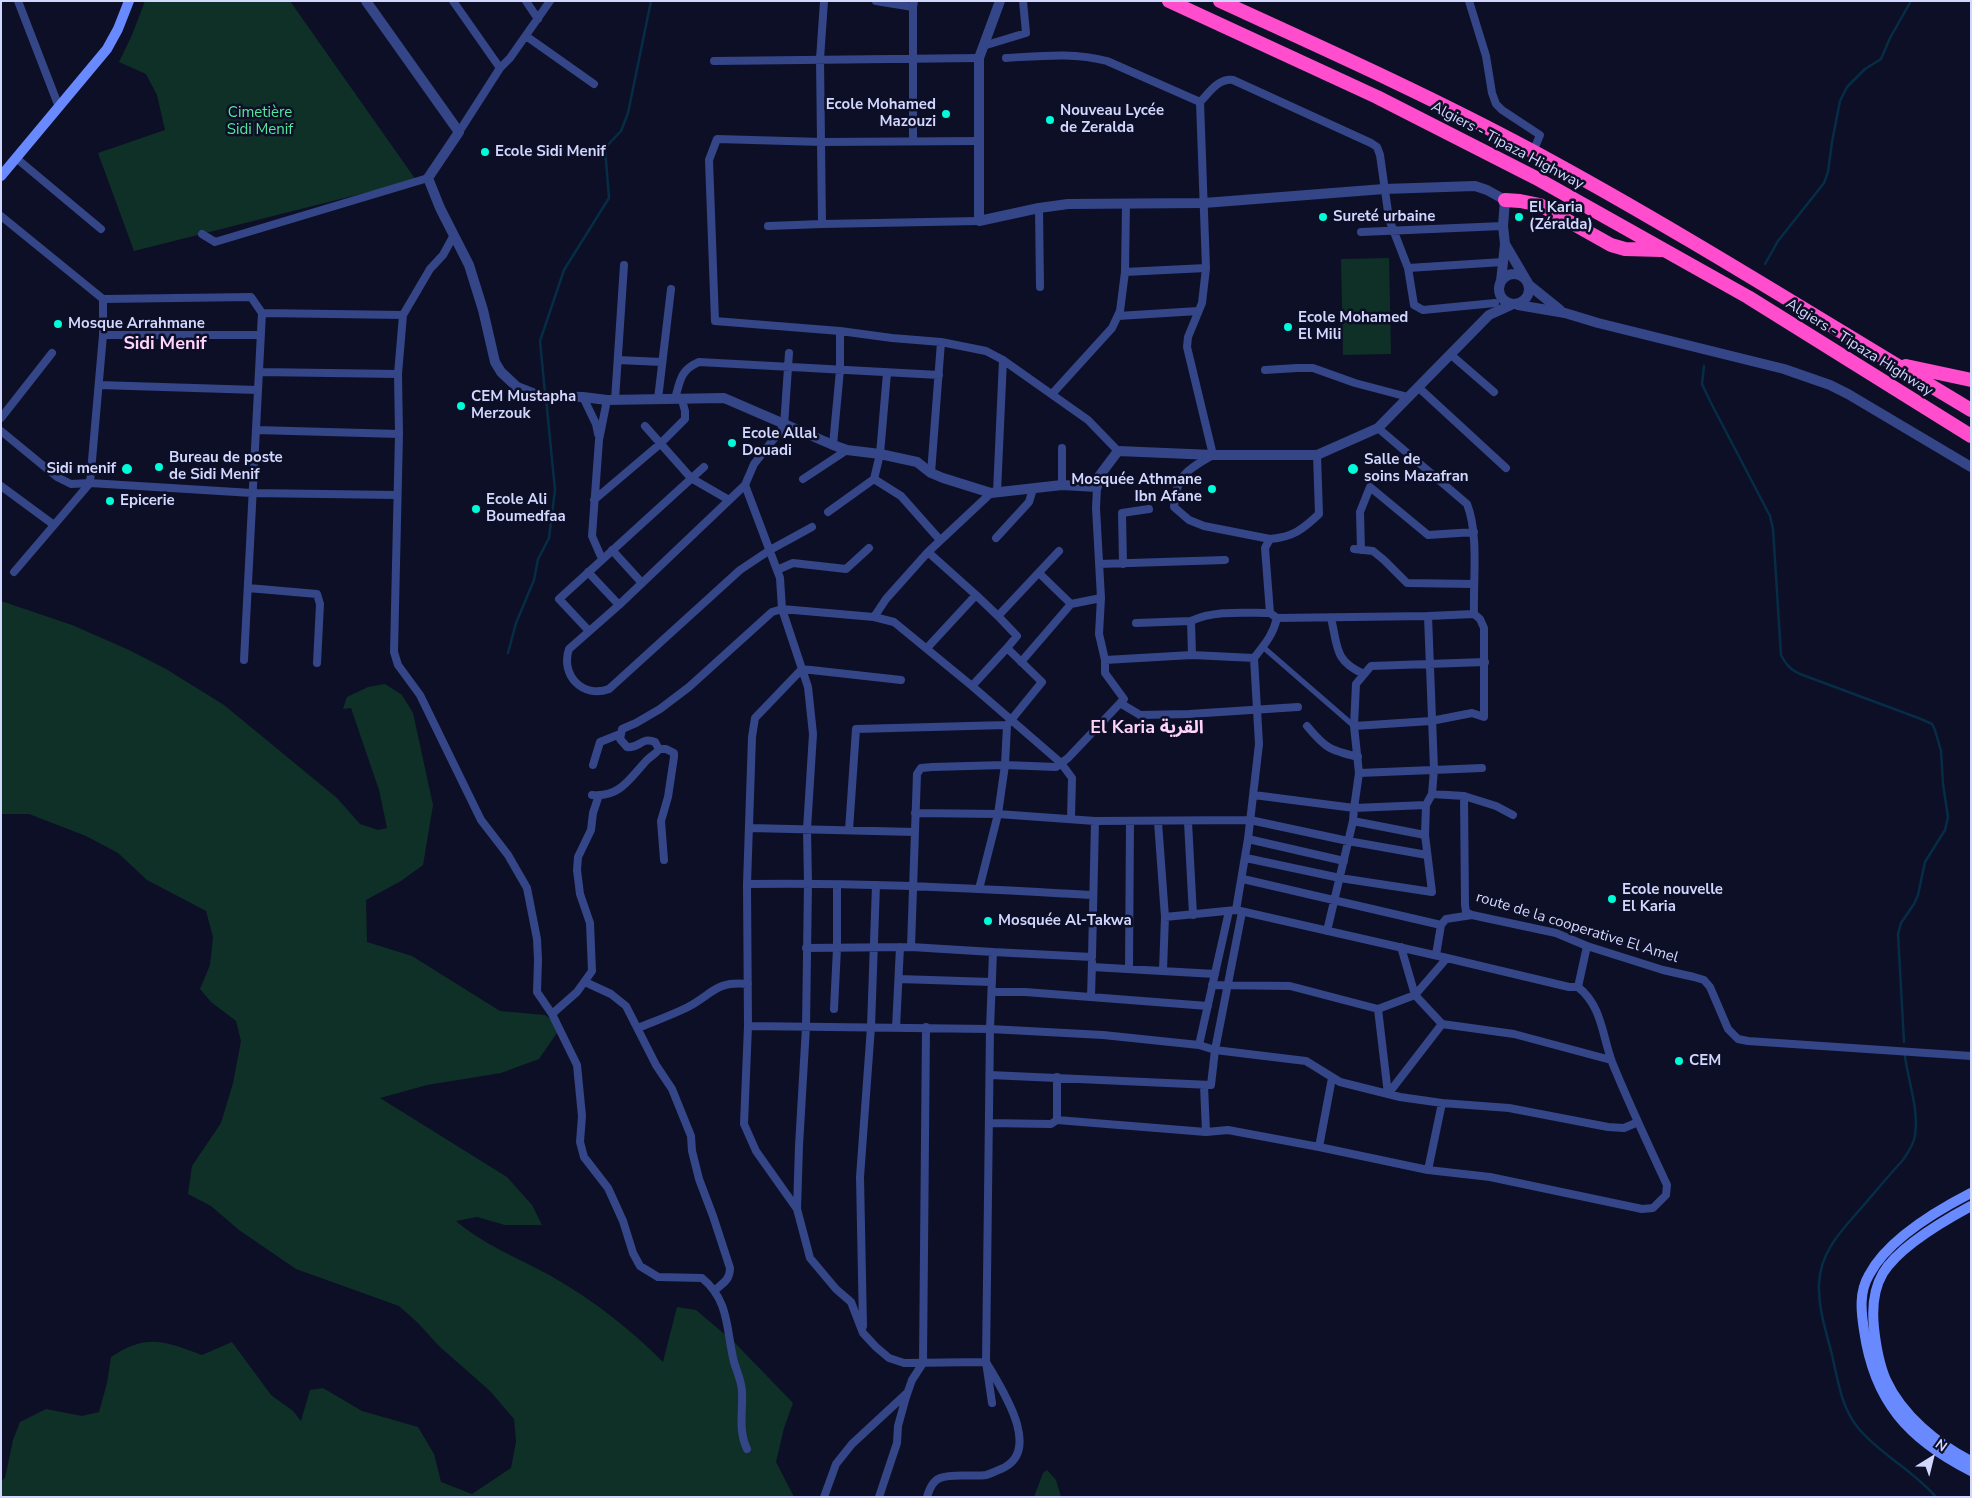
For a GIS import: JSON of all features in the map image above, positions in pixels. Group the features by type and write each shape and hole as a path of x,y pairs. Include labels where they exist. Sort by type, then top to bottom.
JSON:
{"highway":[{"name":"Algiers - Tipaza Highway","path":"1169,1 1377,97 1536,178 1748,297 1971,436"},
{"name":"Algiers - Tipaza Highway","path":"1220,1 1389,79 1533,152 1681,235 1971,410"},
{"path":"1505,200 1540,205 1611,245 1625,248 1665,250"},
{"path":"1889,361 1971,380"}],"main road":[{"path":"1,176 107,48 118,29 129,1"},
{"path":"1971,1192 1934,1214 1888,1250 1875,1265 1865,1282 1861,1305 1870,1362 1884,1397 1895,1413 1923,1440 1943,1455 1971,1471"},
{"path":"1971,1206 1932,1230 1889,1264 1877,1286 1873,1310 1880,1360 1886,1379 1896,1397 1924,1428 1949,1448 1971,1461"}],"street":[{"path":"18,1 59,107"},
{"path":"366,1 459,132"},
{"path":"453,1 500,68"},
{"path":"526,1 538,19"},
{"path":"202,234 215,242 428,178 500,68 510,58 550,1"},
{"path":"822,224 820,59 824,1"},
{"path":"876,1 913,4 914,141"},
{"path":"979,221 979,58 1000,1"},
{"path":"983,46 1026,33 1023,1"},
{"path":"1469,1 1486,56 1492,93 1496,104 1540,135 1533,152"},
{"path":"526,36 594,84"},
{"path":"1006,58 1076,55 1092,57 1107,61 1200,102"},
{"path":"714,61 979,58"},
{"path":"1213,455 1187,347 1188,337 1202,303 1206,268 1200,102 1220,82 1226,79 1371,142 1377,147 1380,155 1389,218 1408,268 1412,302 1420,309 1497,299 1514,305 1565,313 1598,324 1784,369 1822,382 1856,399 1971,467"},
{"path":"768,226 979,221 1039,208 1068,204 1204,203 1384,189 1475,186 1505,200 1503,226 1505,244 1497,299 1489,315 1378,428 1317,455 1213,455 1118,451 1088,420 986,350 941,342 840,331 716,322 709,160 717,140 822,142 979,141"},
{"path":"16,158 101,229"},
{"path":"428,178 440,208 469,266 483,310 496,362 501,372 517,387 540,396 611,400 724,398 749,408 784,426 847,450 880,454 918,462 931,473 994,492 1062,485 1097,486"},
{"path":"1052,394 1112,328 1120,311 1125,272 1126,203"},
{"path":"1039,208 1040,287"},
{"path":"1,216 103,299 251,297 262,313 244,660"},
{"path":"1361,232 1503,226"},
{"path":"454,235 443,255 430,269 403,315 398,374 399,434 394,652 398,665 420,695 481,820 508,855 528,888 537,939 537,992 552,1014 577,1065 582,1116 580,1142 584,1157 608,1188 629,1234 636,1259 646,1270 658,1277 702,1278 715,1290 724,1309 734,1363 742,1392 742,1438 747,1449"},
{"path":"1489,315 1526,299 1529,295 1527,282 1505,244"},
{"path":"1408,268 1502,262"},
{"path":"602,559 592,536 594,500 599,440 611,400 618,360 624,265"},
{"path":"1125,272 1206,268"},
{"path":"1500,281 1510,274 1521,275 1542,297 1565,313"},
{"path":"658,399 671,289"},
{"path":"14,572 90,483 103,335 103,299"},
{"path":"1118,316 1198,311"},
{"path":"262,313 403,315"},
{"path":"833,445 840,370 840,331"},
{"path":"103,335 260,335"},
{"path":"931,473 941,342"},
{"path":"1,418 52,353"},
{"path":"789,353 784,426 754,464 745,484 619,605 568,649 565,658 566,668 584,689 592,692 601,692 609,689 740,570 770,550 812,527"},
{"path":"1450,354 1494,392"},
{"path":"618,360 662,362"},
{"path":"874,617 886,599 928,552 994,492 1003,360"},
{"path":"594,500 660,444 685,419 686,411 679,400 682,374 688,366 699,362 939,376"},
{"path":"1265,370 1313,368 1355,383 1408,397"},
{"path":"259,372 398,374"},
{"path":"828,512 874,479 880,454 887,373"},
{"path":"99,385 258,390"},
{"path":"1418,387 1506,468"},
{"path":"583,397 596,424 599,440"},
{"path":"645,426 691,478 729,500"},
{"path":"1378,428 1467,504 1471,513 1474,532 1474,614"},
{"path":"256,430 399,434"},
{"path":"1,431 57,477 72,484 90,483 252,493 397,495"},
{"path":"1062,448 1062,485"},
{"path":"803,479 847,450"},
{"path":"911,947 917,774 921,768 1005,765 1056,767 1068,758 1124,698 1105,673 1105,660 1098,634 1101,598 1096,508 1097,479 1118,451"},
{"path":"1213,455 1190,468 1181,476 1175,492 1174,506 1188,520 1204,526 1270,539 1288,537 1306,527 1319,514 1317,455"},
{"path":"589,631 559,599 704,467"},
{"path":"874,479 901,496 940,540"},
{"path":"745,484 780,578 782,609 808,687 813,734 807,830 806,1028 797,1209 810,1258 836,1289 851,1302 863,1333 889,1358 904,1363 986,1362"},
{"path":"1,486 54,525"},
{"path":"1473,584 1407,583 1373,551 1358,549 1360,512 1370,487 1428,535 1474,532"},
{"path":"996,538 1029,502 1033,489"},
{"path":"1123,564 1122,513 1149,509"},
{"path":"990,1075 1211,1085 1215,1049 1227,986 1236,911 1243,879 1254,794 1259,744 1254,658 1274,632 1265,548 1270,539"},
{"path":"777,570 793,563 846,569 869,548"},
{"path":"612,550 642,583"},
{"path":"998,616 1059,551"},
{"path":"928,552 998,616 1017,636 972,686"},
{"path":"1098,564 1225,560"},
{"path":"588,572 619,605"},
{"path":"1039,573 1071,604"},
{"path":"248,588 317,594 320,604 317,663"},
{"path":"927,648 976,596"},
{"path":"1021,662 1071,604 1101,598"},
{"path":"659,749 655,742 648,739 643,740 636,747 627,747 620,739 622,729 660,709 682,692 772,612 782,609 874,617 894,622 972,686 1009,722 1061,763 1072,778 1071,819"},
{"path":"1136,623 1191,621 1202,615 1240,612 1273,616 1331,618 1474,614 1480,619 1484,628 1484,717 1472,713 1431,721 1354,726 1263,647"},
{"path":"1246,858 1340,878 1432,892 1425,835 1426,805 1432,794 1434,769 1428,616"},
{"path":"1331,618 1342,660 1351,668 1364,674"},
{"path":"1191,621 1192,655"},
{"path":"979,889 998,814 1009,722 1042,682 1007,648"},
{"path":"1105,660 1192,655 1254,658"},
{"path":"1356,684 1371,666 1485,662"},
{"path":"1327,930 1353,821 1359,773 1354,726 1356,684 1351,668"},
{"path":"802,669 901,680"},
{"path":"797,1209 756,1151 744,1124 748,1026 747,884 752,738 755,718 802,669"},
{"path":"1120,703 1140,715 1298,708"},
{"path":"849,830 856,729 1009,722"},
{"path":"1307,726 1319,741 1331,750 1358,758"},
{"path":"593,765 600,742 620,734"},
{"path":"552,1014 571,998 592,971 590,923 576,876 581,850 590,830 596,795 609,794 621,788 659,749"},
{"path":"659,749 669,750 674,753 668,797 661,821 664,860"},
{"path":"1359,773 1482,768"},
{"path":"1254,794 1354,808 1426,805"},
{"path":"1432,794 1464,796 1496,806 1513,815"},
{"name":"route de la cooperative El Amel","path":"1464,796 1466,912 1472,915 1556,933 1586,946 1704,980 1710,987 1728,1029 1738,1039 1758,1042 1971,1056"},
{"path":"915,813 998,814 1130,822 1250,820 1348,841 1428,855"},
{"path":"1091,997 1095,821"},
{"path":"1353,821 1425,835"},
{"path":"1129,968 1130,822"},
{"path":"1158,822 1165,917 1162,970"},
{"path":"1188,822 1193,915"},
{"path":"750,828 915,832"},
{"path":"1248,840 1344,861"},
{"path":"1243,879 1440,925"},
{"path":"747,884 808,883 913,886 1094,895"},
{"path":"834,1009 837,948 837,885"},
{"path":"863,1333 860,1177 871,1027 876,885"},
{"path":"989,1123 1051,1124 1056,1120 1206,1132 1228,1130 1428,1170 1490,1177 1642,1210 1653,1208 1666,1195 1667,1185 1611,1060 1596,1008 1589,995 1578,986 1569,987 1327,930 1236,911 1165,917"},
{"path":"1199,1045 1215,974 1236,911"},
{"path":"1436,955 1440,925 1446,919 1472,915"},
{"path":"1578,986 1586,946"},
{"path":"896,1028 900,947"},
{"path":"806,948 911,947 1092,957"},
{"path":"1401,947 1415,995 1442,1024 1514,1034 1611,1060"},
{"path":"992,1403 986,1362 990,1029 993,952"},
{"path":"1212,985 1290,986 1378,1009 1415,995 1447,958"},
{"path":"1092,967 1215,974"},
{"path":"899,979 992,982"},
{"path":"585,982 611,994 622,1002 638,1028 656,1065 672,1089 691,1136 692,1152 699,1179 730,1268 730,1276 715,1290"},
{"path":"638,1028 690,1006 722,985 734,983 748,984"},
{"path":"992,992 1025,992 1208,1006"},
{"path":"1378,1009 1388,1094"},
{"path":"1388,1094 1442,1024"},
{"path":"748,1026 806,1028 926,1027 1102,1034 1199,1045 1215,1049 1306,1061 1340,1082 1388,1094 1442,1103 1509,1108 1608,1127 1624,1128 1638,1122"},
{"path":"879,1497 897,1443 898,1426 908,1392 912,1380 922,1363 926,1027"},
{"path":"1056,1120 1057,1077"},
{"path":"1319,1147 1332,1078"},
{"path":"1204,1085 1206,1132"},
{"path":"1428,1170 1442,1103"},
{"path":"927,1497 930,1487 940,1478 988,1475 1010,1465 1019,1451 1017,1421 1009,1402 986,1362"},
{"path":"824,1497 836,1464 852,1444 908,1392"}],"green space":[{"name":"Cimetière Sidi Menif","path":"145,1 290,1 416,180 134,251 98,153 165,130 157,95 146,74 119,62"},
{"path":"1389,258 1391,354 1343,355 1341,259"},
{"path":"1,601 72,625 129,650 166,669 224,705 337,798 360,824 378,830 387,828 379,790 351,708 343,709 347,697 368,687 385,684 402,695 413,713 433,805 423,865 401,881 366,900 367,942 412,956 500,1011 545,1015 561,1027 539,1059 501,1073 427,1085 380,1098 507,1177 532,1205 542,1225 505,1225 477,1217 456,1221 467,1230 551,1276 596,1305 624,1326 663,1362 677,1307 696,1310 735,1343 793,1403 784,1428 776,1462 794,1497 1,1497 1,1481 5,1478 13,1440 20,1422 46,1409 82,1416 99,1412 107,1383 111,1357 124,1349 146,1342 166,1343 202,1355 232,1342 271,1395 293,1411 301,1421 310,1390 323,1388 362,1411 418,1427 434,1454 441,1482 472,1494 511,1468 516,1442 514,1419 490,1391 439,1346 399,1306 296,1269 239,1230 211,1206 188,1194 192,1166 221,1123 233,1083 241,1041 236,1021 211,1002 200,989 210,965 213,937 206,911 147,880 118,853 86,836 29,814 1,814"},
{"path":"1047,1470 1056,1480 1061,1497 1034,1497 1043,1473"}],"waterway":[{"path":"545,393 540,341 564,270 609,198 605,148 621,131 628,113 651,1"},
{"path":"1765,264 1778,241 1824,183 1828,172 1840,101 1847,87 1865,69 1881,59 1890,38 1911,1"},
{"path":"1704,366 1702,384 1770,516 1773,529 1781,655 1791,668 1800,674 1921,719 1932,724 1935,730 1941,751 1948,817 1945,830 1925,862 1918,895 1901,923 1898,934 1904,1042"},
{"path":"508,653 516,623 534,580 538,559 549,538 555,490 546,398"},
{"path":"1905,1056 1916,1115 1913,1142 1903,1160 1834,1241 1823,1261 1820,1272 1819,1293 1823,1320 1838,1384 1844,1403 1853,1421 1877,1447 1918,1479 1936,1497"}],"place":[{"name":"Ecole Mohamed Mazouzi","path":"946,114"},
{"name":"Nouveau Lycée de Zeralda","path":"1050,120"},
{"name":"Ecole Sidi Menif","path":"485,152"},
{"name":"Sureté urbaine","path":"1323,217"},
{"name":"El Karia (Zéralda)","path":"1519,217"},
{"name":"Mosque Arrahmane","path":"58,324"},
{"name":"Ecole Mohamed El Mili","path":"1288,327"},
{"name":"CEM Mustapha Merzouk","path":"461,406"},
{"name":"Ecole Allal Douadi","path":"732,443"},
{"name":"Bureau de poste de Sidi Menif","path":"159,467"},
{"name":"Sidi menif","path":"127,469"},
{"name":"Salle de soins Mazafran","path":"1353,469"},
{"name":"Mosquée Athmane Ibn Afane","path":"1212,489"},
{"name":"Epicerie","path":"110,501"},
{"name":"Ecole Ali Boumedfaa","path":"476,509"},
{"name":"Ecole nouvelle El Karia","path":"1612,899"},
{"name":"Mosquée Al-Takwa","path":"988,921"},
{"name":"CEM","path":"1679,1061"}],"district":[{"name":"Sidi Menif","path":"165,345"},
{"name":"El Karia القرية","path":"1147,729"}]}
